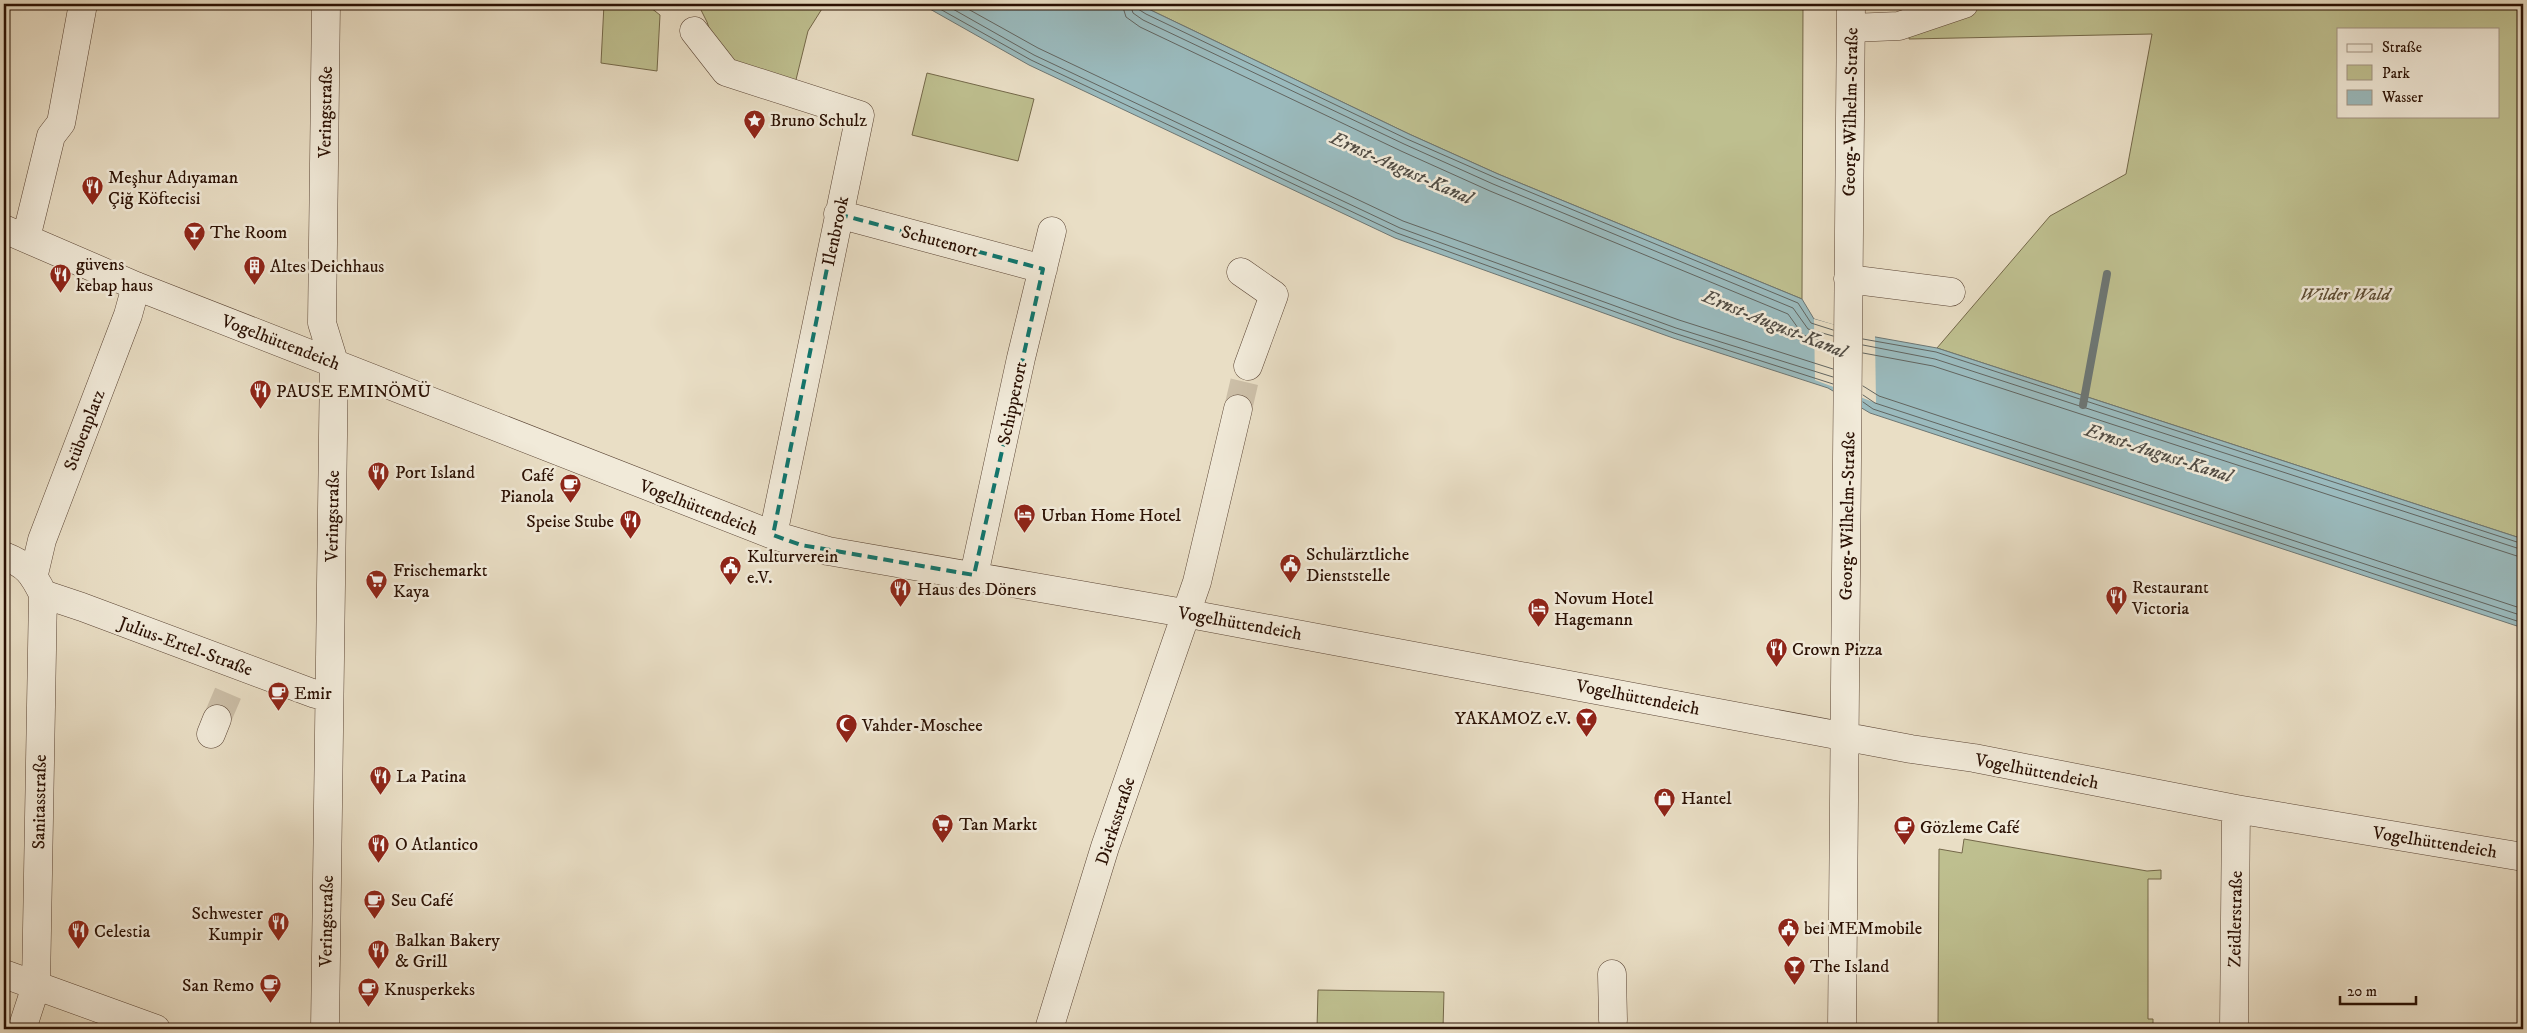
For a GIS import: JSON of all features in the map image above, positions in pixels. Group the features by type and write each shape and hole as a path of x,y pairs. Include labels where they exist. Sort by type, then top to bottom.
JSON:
{"street":[{"path":"15,233 51,136 61,123 83,4"},
{"name":"Veringstraße","path":"325,1029 329,695 324,515 334,362 322,323 326,4"},
{"path":"1851,16 1899,26 1964,4"},
{"name":"Georg-Wilhelm-Straße","path":"1842,1029 1851,16"},
{"name":"Ilenbrook","path":"694,31 726,72 860,115 772,535"},
{"name":"Schutenort","path":"838,214 1043,269"},
{"name":"Schipperort","path":"974,575 1052,231"},
{"name":"Vogelhüttendeich","path":"15,233 136,286 772,535 828,552 974,575 1184,613 1845,736 1974,758 2236,809 2523,856"},
{"path":"1241,272 1274,295 1248,366"},
{"path":"1848,279 1951,292"},
{"name":"Stübenplatz","path":"38,584 42,540 128,315 136,286"},
{"name":"Dierksstraße","path":"1049,1029 1106,847 1184,613 1197,582 1235,419"},
{"name":"Julius-Ertel-Straße","path":"4,556 21,563 38,584 82,607 236,675 315,694 329,695"},
{"name":"Sanitasstraße","path":"22,1029 36,986 38,584"},
{"name":"Zeidlerstraße","path":"2234,1029 2236,809"},
{"path":"4,974 156,1029"},
{"path":"1612,974 1613,1020"}],"highlighted area":[{"path":"838,214 1043,269 974,575 801,545 773,535"}],"green space":[{"path":"604,4 646,4 660,15 657,71 601,63"},
{"path":"698,4 825,4 808,31 790,104 728,83 707,22"},
{"path":"1138,4 1803,4 1802,299 1498,174 1409,134"},
{"name":"Wilder Wald","path":"1908,4 2523,4 2523,539 1937,348 2050,216 2126,174 2152,34 1909,39"},
{"path":"927,73 1034,99 1018,161 912,135"},
{"path":"1964,839 2147,871 2161,870 2161,879 2148,879 2148,1019 2153,1019 2153,1029 1938,1028 1939,849 1962,853"},
{"path":"1318,990 1444,992 1443,1029 1317,1029"}],"water":[{"name":"Ernst-August-Kanal","path":"921,4 1138,4 1409,134 1498,174 1802,299 1814,319 1870,336 1937,348 2523,539 2523,628 1870,413 1828,388 1673,338 1395,238 1029,65"}],"pier":[{"path":"1814,319 1875,336 1876,403 1815,380"}],"waterway":[{"path":"2083,405 2107,274"}],"tunnel":[{"path":"1238,409 1248,366"},
{"path":"217,719 232,684"}],"place":[{"name":"Bruno Schulz","path":"754,139"},
{"name":"Meşhur Adıyaman Çiğ Köftecisi","path":"92,206"},
{"name":"The Room","path":"194,251"},
{"name":"Altes Deichhaus","path":"254,285"},
{"name":"güvens kebap haus","path":"60,293"},
{"name":"PAUSE EMINÖMÜ","path":"260,410"},
{"name":"Port Island","path":"379,491"},
{"name":"Café Pianola","path":"570,504"},
{"name":"Urban Home Hotel","path":"1025,534"},
{"name":"Speise Stube","path":"630,540"},
{"name":"Schulärztliche Dienststelle","path":"1290,583"},
{"name":"Kulturverein e.V.","path":"731,585"},
{"name":"Frischemarkt Kaya","path":"377,599"},
{"name":"Haus des Döners","path":"901,608"},
{"name":"Restaurant Victoria","path":"2116,616"},
{"name":"Novum Hotel Hagemann","path":"1538,627"},
{"name":"Crown Pizza","path":"1776,668"},
{"name":"Emir","path":"278,712"},
{"name":"YAKAMOZ e.V.","path":"1587,737"},
{"name":"Vahder-Moschee","path":"846,744"},
{"name":"La Patina","path":"380,795"},
{"name":"Hantel","path":"1665,817"},
{"name":"Tan Markt","path":"943,843"},
{"name":"Gözleme Café","path":"1904,846"},
{"name":"O Atlantico","path":"379,863"},
{"name":"Seu Café","path":"375,919"},
{"name":"Schwester Kumpir","path":"279,942"},
{"name":"bei MEMmobile","path":"1788,947"},
{"name":"Celestia","path":"78,950"},
{"name":"Balkan Bakery & Grill","path":"379,969"},
{"name":"The Island","path":"1794,985"},
{"name":"San Remo","path":"270,1004"},
{"name":"Knusperkeks","path":"368,1008"}]}
